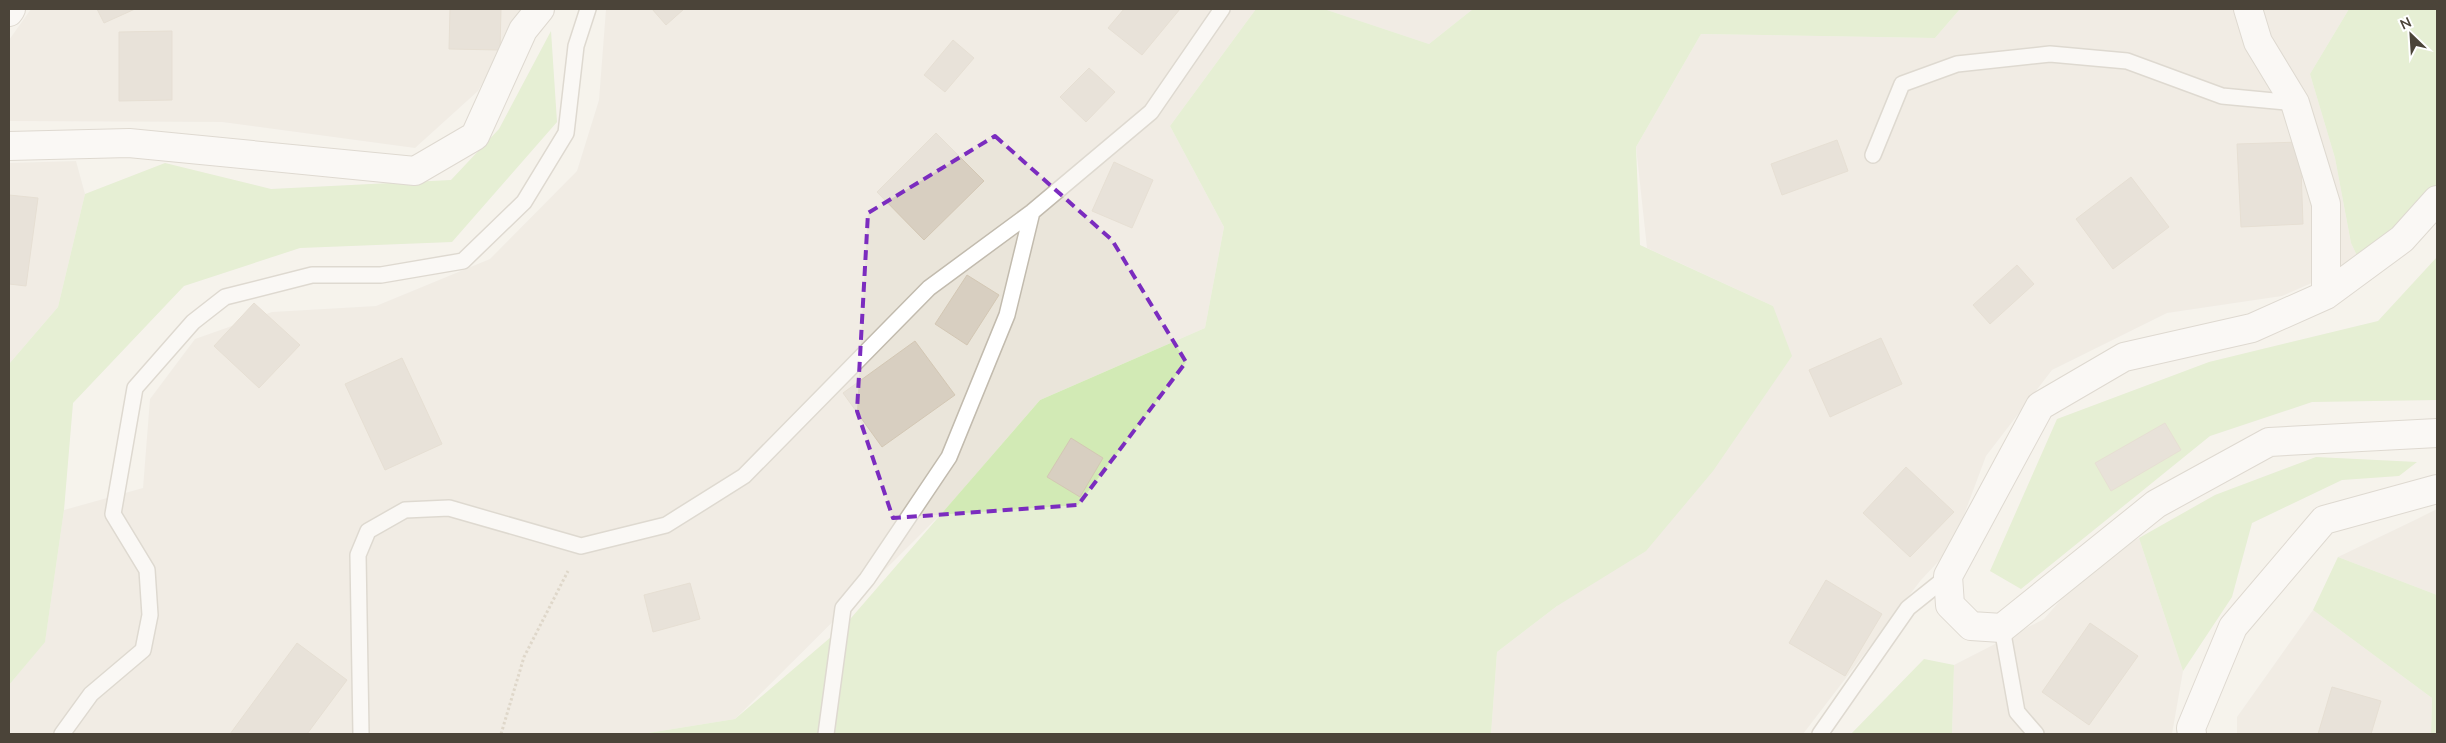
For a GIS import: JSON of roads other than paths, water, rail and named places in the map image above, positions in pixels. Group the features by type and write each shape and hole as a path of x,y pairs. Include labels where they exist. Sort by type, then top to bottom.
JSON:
{"street":[{"path":"9,146 129,143 415,171 475,136 524,30 540,9"},
{"path":"2248,9 2258,42 2295,103 2326,204 2326,295"},
{"path":"2437,200 2402,239 2326,295 2252,328 2124,357 2040,406 1948,576 1950,605 1971,626 2002,628 2156,504 2269,442 2437,433"},
{"path":"2192,734 2191,728 2233,627 2324,520 2437,489"}],"lane":[{"path":"62,734 91,694 142,650 150,615 147,570 113,514 135,388 193,322 225,297 312,275 381,275 463,261 524,202 566,133 574,83 576,46 588,9"},
{"path":"361,734 358,555 368,531 405,510 449,508 581,546 666,525 744,476 929,288 1032,212 1151,112 1222,9"},
{"path":"1874,155 1902,84 1957,64 2050,54 2127,61 2222,96 2295,103"},
{"path":"826,734 843,608 868,579 949,457 1007,315 1032,212"},
{"path":"1820,734 1908,608 1948,576"},
{"path":"2002,628 2017,712 2036,734"}]}
